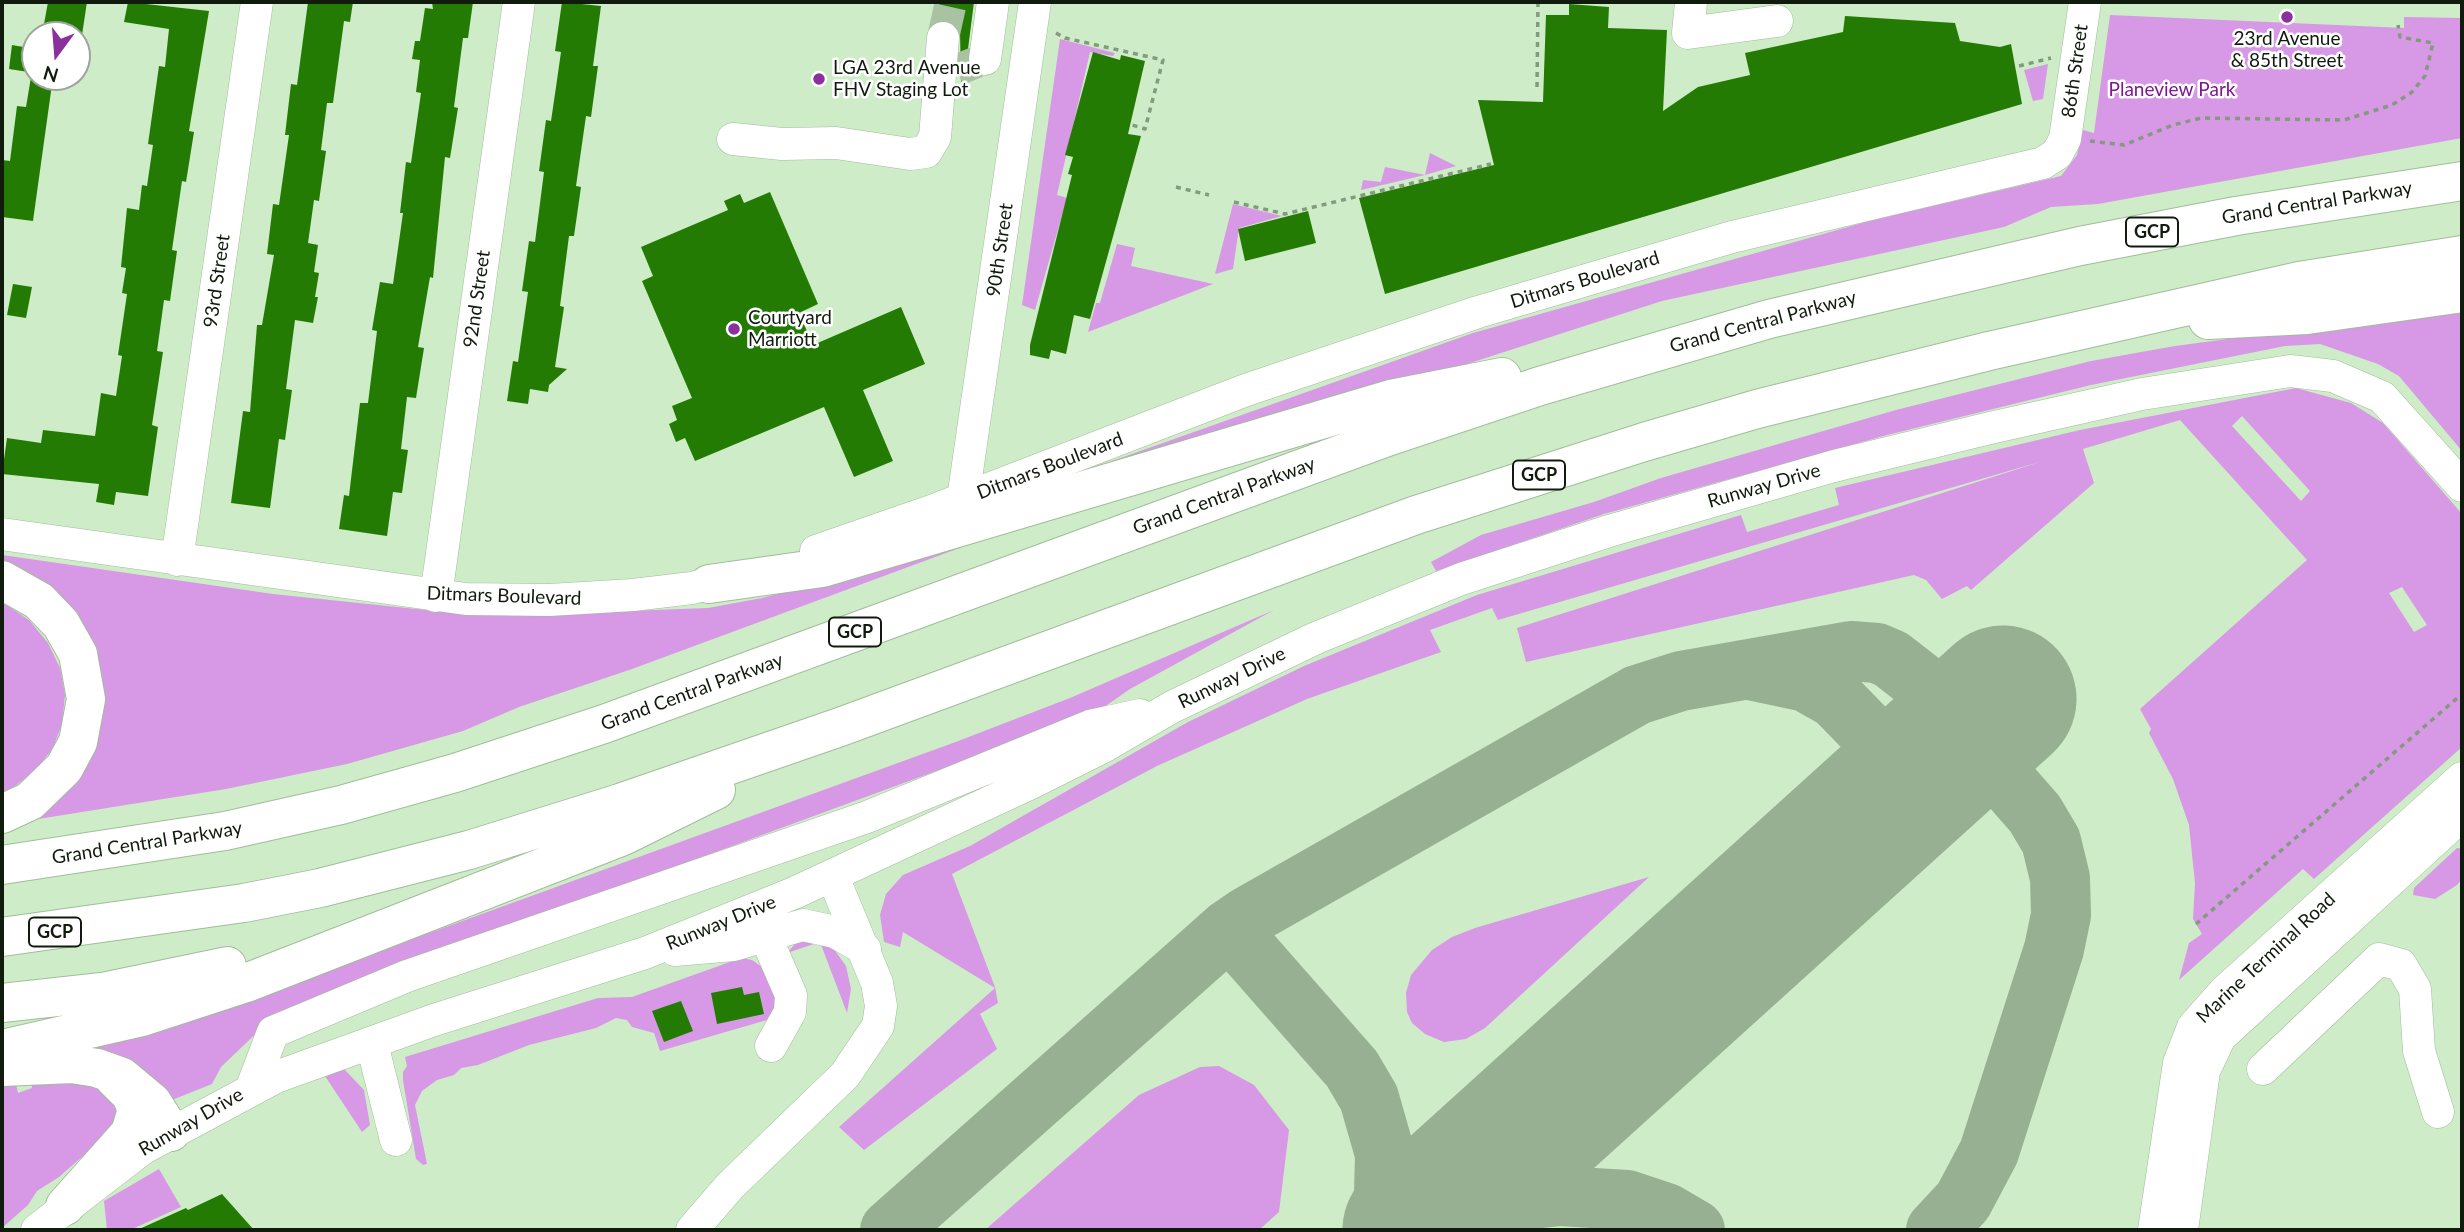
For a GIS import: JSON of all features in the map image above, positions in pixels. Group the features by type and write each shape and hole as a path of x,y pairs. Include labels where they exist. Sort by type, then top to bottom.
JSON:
{"main road":[{"name":"Grand Central Parkway","path":"2,865 225,831 315,811 468,769 604,724 1390,436 1692,341 1924,280 2080,246 2236,216 2462,181"},
{"name":"GCP","path":"2,937 244,903 354,880 545,826 840,727 1345,541 1529,478 1757,409 2298,281 2462,256"},
{"path":"2104,325 2307,315 2462,293"},
{"path":"709,584 822,568 1391,399 1692,341"},
{"path":"2,580 38,601 61,624 78,654 86,699 78,742 64,768 30,801 2,814"},
{"path":"2,1049 96,1029 196,1000 388,930 639,829 840,727"},
{"path":"2,1003 49,999 152,983 244,962 494,886"},
{"path":"2,1067 72,1064 97,1068 122,1077 142,1091 171,1132"},
{"path":"51,1218 124,1142 134,1124 136,1113 131,1096 111,1076 97,1068"}],"street":[{"name":"93rd Street","path":"177,560 257,2"},
{"name":"92nd Street","path":"436,596 519,2"},
{"path":"973,64 993,2"},
{"path":"1691,2 1688,33 1777,21"},
{"name":"86th Street","path":"2073,139 2085,2"},
{"name":"90th Street","path":"964,499 1034,10"},
{"path":"733,138 782,144 836,143 922,153 933,144 940,96 943,38"},
{"path":"940,96 947,81 973,64 1007,49 1028,53"},
{"name":"Ditmars Boulevard","path":"2,534 436,596 508,600 592,598 709,584 841,543 964,499 1246,390 1410,334 1732,237 2043,163 2073,139"},
{"name":"Runway Drive","path":"51,1218 142,1149 252,1087 434,1020 645,953 833,877 1103,747 1172,707 1388,607 1609,531 1912,447 2143,394 2259,373 2319,373 2348,380 2372,391 2392,406 2462,486"},
{"path":"252,1087 273,1032 407,976 867,817 1090,726 1172,707"},
{"name":"Marine Terminal Road","path":"2378,872 2462,778"},
{"name":"Marine Terminal Road","path":"2176,1228 2179,1063 2193,1027 2216,1000 2378,872 2462,815"},
{"path":"701,1230 740,1198 869,1077 890,1033 891,1013 833,877"},
{"path":"645,953 734,945 803,925 820,927 851,939 865,949"},
{"path":"765,935 791,995 790,1012 771,1046"},
{"path":"2263,1069 2379,959 2401,965 2415,989 2419,1051 2438,1112"},
{"path":"686,1230 718,1175 853,1040 873,1006 877,983"},
{"path":"692,1230 730,1186 845,1075 862,1054 878,1026 881,1006 877,983"},
{"path":"372,1044 396,1140"}],"path":[{"path":"1537,87 1538,2"},
{"path":"1034,10 1065,38 1163,60 1145,129 1132,125"},
{"path":"2073,139 2124,145 2173,125 2201,118 2320,121 2367,114 2412,92 2425,76 2433,43 2400,37 2398,25"},
{"path":"1234,202 1285,214 1491,164"},
{"path":"1176,187 1209,195"},
{"path":"2196,924 2462,694"}],"green space":[{"name":"Planeview Park","path":"2110,15 2404,28 2404,17 2462,18 2462,138 2098,204 2051,207 2004,227 1662,301 1371,395 1053,482 1473,333 1869,221 2061,176 2077,155 2083,130 2094,133"},
{"path":"1060,39 1115,53 1113,56 1090,52 1057,195 1067,198 1035,310 1022,305"},
{"path":"2048,64 2043,99 2033,101 2024,70"},
{"path":"1430,153 1456,166 1425,175"},
{"path":"1385,167 1425,175 1361,190 1363,180 1381,182"},
{"path":"1233,204 1282,216 1239,228 1233,269 1215,274"},
{"path":"1117,244 1135,248 1131,266 1213,284 1088,332 1096,303 1100,303"},
{"path":"2462,308 2462,451 2399,376 2378,364 2320,344 2285,346 2091,385 1887,435 1604,514 1436,571 1431,562 1481,535 1594,502 1661,478 1896,410 2091,361 2175,346"},
{"path":"2296,388 2351,403 2383,423 2462,514 2462,747 2314,879 2303,869 2179,980 2189,943 2202,934 2193,919 2195,883 2189,825 2173,779 2140,709 2307,560 2180,420 2083,449 2094,483 1971,590 1967,586 1942,599 1926,580 1914,575 1526,662 1517,628 2043,461 1498,620 1492,608 1430,630 1441,652 1307,699 1157,766 952,874 995,987 998,1003 980,1014 997,1049 864,1150 839,1127 995,988 903,932 900,947 884,942 880,915 886,894 903,875 970,846 1188,722 1304,666 1477,595 1741,515 1747,532 1839,505 1835,488 2080,430","holes":["2242,416 2310,491 2301,501 2232,426","2402,587 2427,625 2414,632 2389,593"]},
{"path":"965,546 632,669 519,707 463,731 347,764 226,789 13,823 99,712 2,565 2,555 273,594 454,613 571,613 708,608 762,598"},
{"path":"2,602 29,620 48,643 60,668 65,695 62,724 53,748 36,770 2,793"},
{"path":"1274,610 1130,689 1097,712 408,965 268,1022 221,1067 212,1084 167,1102 84,1050 388,948 953,743 1070,698"},
{"path":"2457,848 2462,849 2462,879 2457,885 2435,899 2413,895 2414,888"},
{"path":"1649,877 1485,1028 1466,1039 1444,1042 1425,1034 1412,1023 1407,1012 1406,993 1411,975 1432,950 1452,937"},
{"path":"813,937 831,945 846,966 851,989 847,1013 820,942 787,953 795,944"},
{"path":"741,958 752,960 762,967 782,999 767,1020 660,1051 654,1033 632,1027 627,1020 616,1018 596,1028 529,1045 478,1065 461,1068 454,1075 437,1080 422,1091 415,1105 427,1164 423,1165 416,1159 403,1080 403,1072 407,1066 405,1057 598,998 632,997"},
{"path":"1219,1066 1254,1085 1289,1130 1279,1212 1259,1230 985,1230 1139,1095 1200,1067"},
{"path":"344,1069 364,1090 370,1125 362,1132 323,1073"},
{"path":"64,1077 96,1087 108,1095 117,1112 110,1132 59,1177 37,1191 28,1205 2,1228 2,1086 16,1084 18,1093 32,1088 31,1081"},
{"path":"159,1169 181,1207 130,1230 107,1230 104,1201"}],"building":[{"path":"48,2 87,2 84,21 45,21"},
{"path":"128,2 209,11 189,131 194,132 186,182 182,181 172,250 177,251 170,301 164,300 157,351 163,352 152,425 158,427 148,496 116,492 114,505 96,502 99,484 2,474 7,438 41,443 43,430 95,436 101,393 116,396 122,356 118,355 127,294 122,293 126,268 121,267 127,208 139,210 142,185 147,186 153,145 148,144 159,66 165,67 169,29 124,22"},
{"path":"308,2 353,2 350,22 344,21 333,103 327,103 321,150 326,151 319,201 314,200 308,243 318,245 314,272 319,273 315,297 318,297 313,323 295,320 286,389 292,390 285,440 279,439 270,508 231,503 243,411 250,412 257,325 262,325 274,255 267,254 273,204 279,205 289,135 285,135 291,84 297,85"},
{"path":"432,2 473,2 468,38 463,38 454,107 458,108 450,158 445,157 433,278 430,277 418,347 424,348 416,398 407,397 401,449 408,450 402,493 393,492 387,536 339,529 344,495 349,496 360,403 368,403 377,331 372,330 380,282 393,284 403,213 400,213 406,162 411,163 421,93 416,92 420,60 412,59 415,41 420,41 425,8 433,9"},
{"path":"562,2 601,6 593,66 598,66 591,117 586,116 576,186 581,187 574,236 569,236 560,306 564,307 555,367 567,369 549,385 548,392 530,389 528,404 507,401 513,361 518,362 528,292 522,291 529,241 535,242 544,172 539,171 546,120 551,121 561,52 555,51"},
{"path":"938,2 974,2 967,57 968,66 980,76 961,82 960,31 953,23 943,20"},
{"path":"1569,4 1609,7 1608,28 1667,30 1663,111 1698,87 1750,75 1745,53 1843,32 1845,16 1955,23 1960,41 2000,47 2011,44 2022,104 1385,294 1359,198 1494,165 1478,100 1543,102 1546,15 1569,15"},
{"path":"12,45 21,47 21,71 9,69"},
{"path":"1093,52 1120,60 1121,55 1145,61 1128,134 1141,136 1090,319 1074,315 1066,354 1051,350 1049,359 1030,355 1030,345 1072,175 1068,174 1073,157 1065,155"},
{"path":"29,91 51,91 33,221 2,217 2,160 10,161 17,106 26,107"},
{"name":"Courtyard Marriott","path":"770,192 818,304 799,313 813,345 901,307 925,364 863,390 893,461 854,477 824,407 695,461 685,438 676,442 669,424 677,420 672,406 692,398 642,281 653,276 641,247 728,210 724,201 740,194 744,203"},
{"path":"1308,211 1316,243 1245,261 1238,229"},
{"path":"13,284 32,287 26,318 7,315"},
{"path":"742,987 744,995 759,992 764,1014 717,1024 711,993"},
{"path":"681,1001 693,1031 664,1042 652,1011"},
{"path":"222,1194 254,1230 137,1230 186,1208 188,1210"}],"taxiway":[{"path":"890,1230 1229,929 1248,916 1637,695 1681,681 1851,651 1877,653 1891,659 1918,680 2035,814 2051,841 2060,878 2061,915 2054,949 1989,1152 1963,1201 1936,1230"},
{"path":"1754,671 1806,682 1836,699 1914,779"},
{"path":"1229,929 1352,1069 1369,1098 1385,1154 1384,1194 1375,1230"},
{"path":"1435,1230 1514,1201 1560,1196 1627,1200 1666,1213 1695,1230"}],"runway":[{"path":"1416,1230 2003,699"}],"tunnel":[{"path":"943,38 951,2"},
{"path":"957,70 977,62"}],"place":[{"name":"23rd Avenue & 85th Street","path":"2287,17"},
{"name":"LGA 23rd Avenue FHV Staging Lot","path":"819,79"},
{"name":"Courtyard Marriott","path":"734,329"}]}
